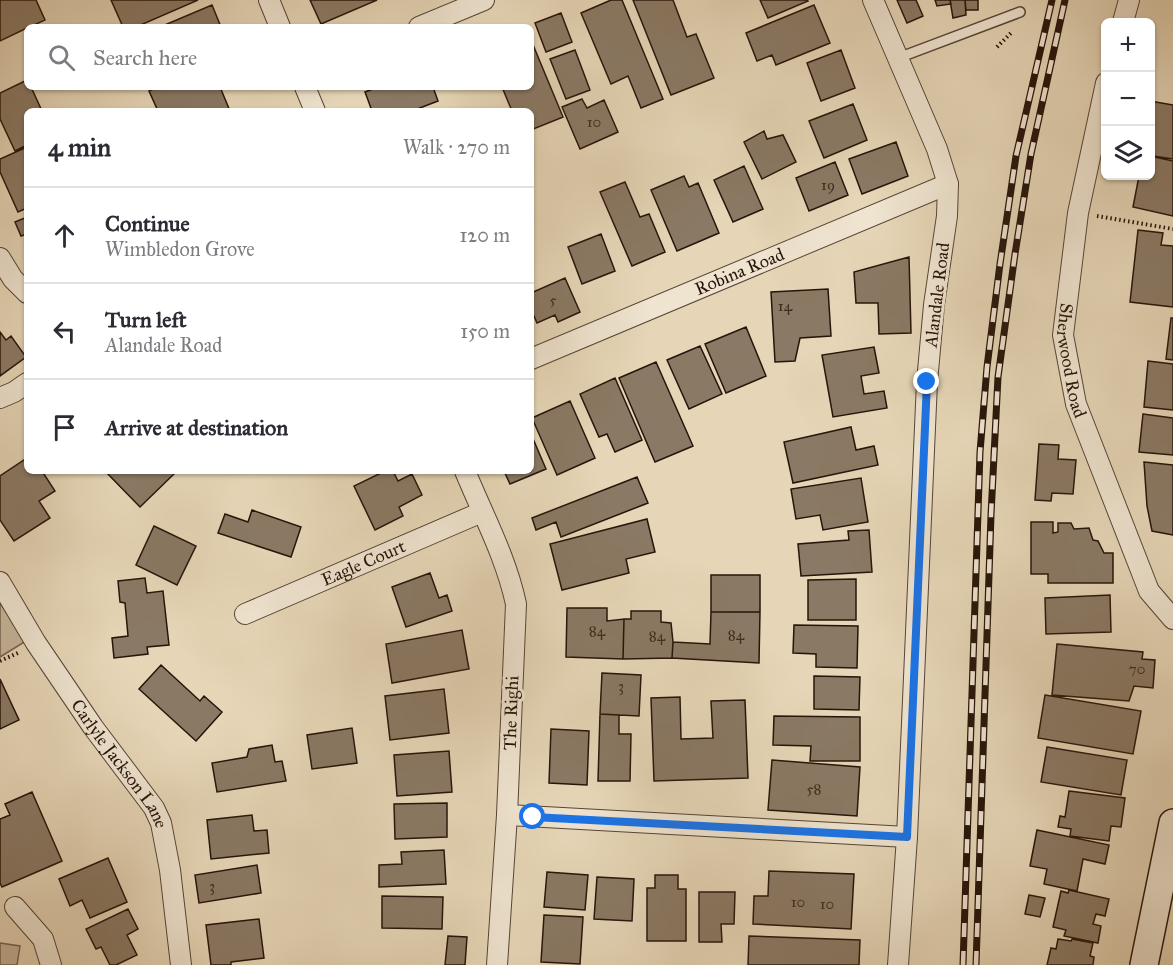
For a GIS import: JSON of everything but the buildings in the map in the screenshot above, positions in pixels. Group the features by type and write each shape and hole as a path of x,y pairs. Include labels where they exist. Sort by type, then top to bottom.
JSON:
{"street":[{"path":"269,0 279,24"},
{"path":"426,24 484,0"},
{"name":"Alandale Road","path":"873,0 937,149 948,184 947,216 934,305 927,382 907,837 898,965"},
{"path":"1123,18 1129,0"},
{"path":"306,90 314,108"},
{"name":"Sherwood Road","path":"1101,106 1078,213 1063,335 1076,405 1149,591 1173,619"},
{"name":"Robina Road","path":"534,358 948,184"},
{"path":"0,258 13,279 24,290"},
{"path":"0,398 24,385"},
{"name":"The Righi","path":"466,474 505,563 516,604 507,815 497,965"},
{"name":"Eagle Court","path":"245,614 482,512"},
{"name":"Carlyle Jackson Lane","path":"0,582 36,643 93,727 154,807 161,823 170,870 181,965"},
{"path":"507,815 907,837"},
{"path":"1144,965 1173,823"},
{"path":"15,907 43,939 51,965"}],"lane":[{"path":"898,58 1020,12"}],"path":[{"path":"1094,215 1173,229"}],"shaded area":[{"path":"0,603 26,641 0,657"},
{"path":"0,943 20,946 17,965 0,965"}],"railway":[{"path":"963,965 980,452 987,367 1016,156 1052,0"},
{"path":"976,965 991,515 998,377 1031,154 1065,0"}],"route":[{"path":"533,817 907,837 927,382"}]}
